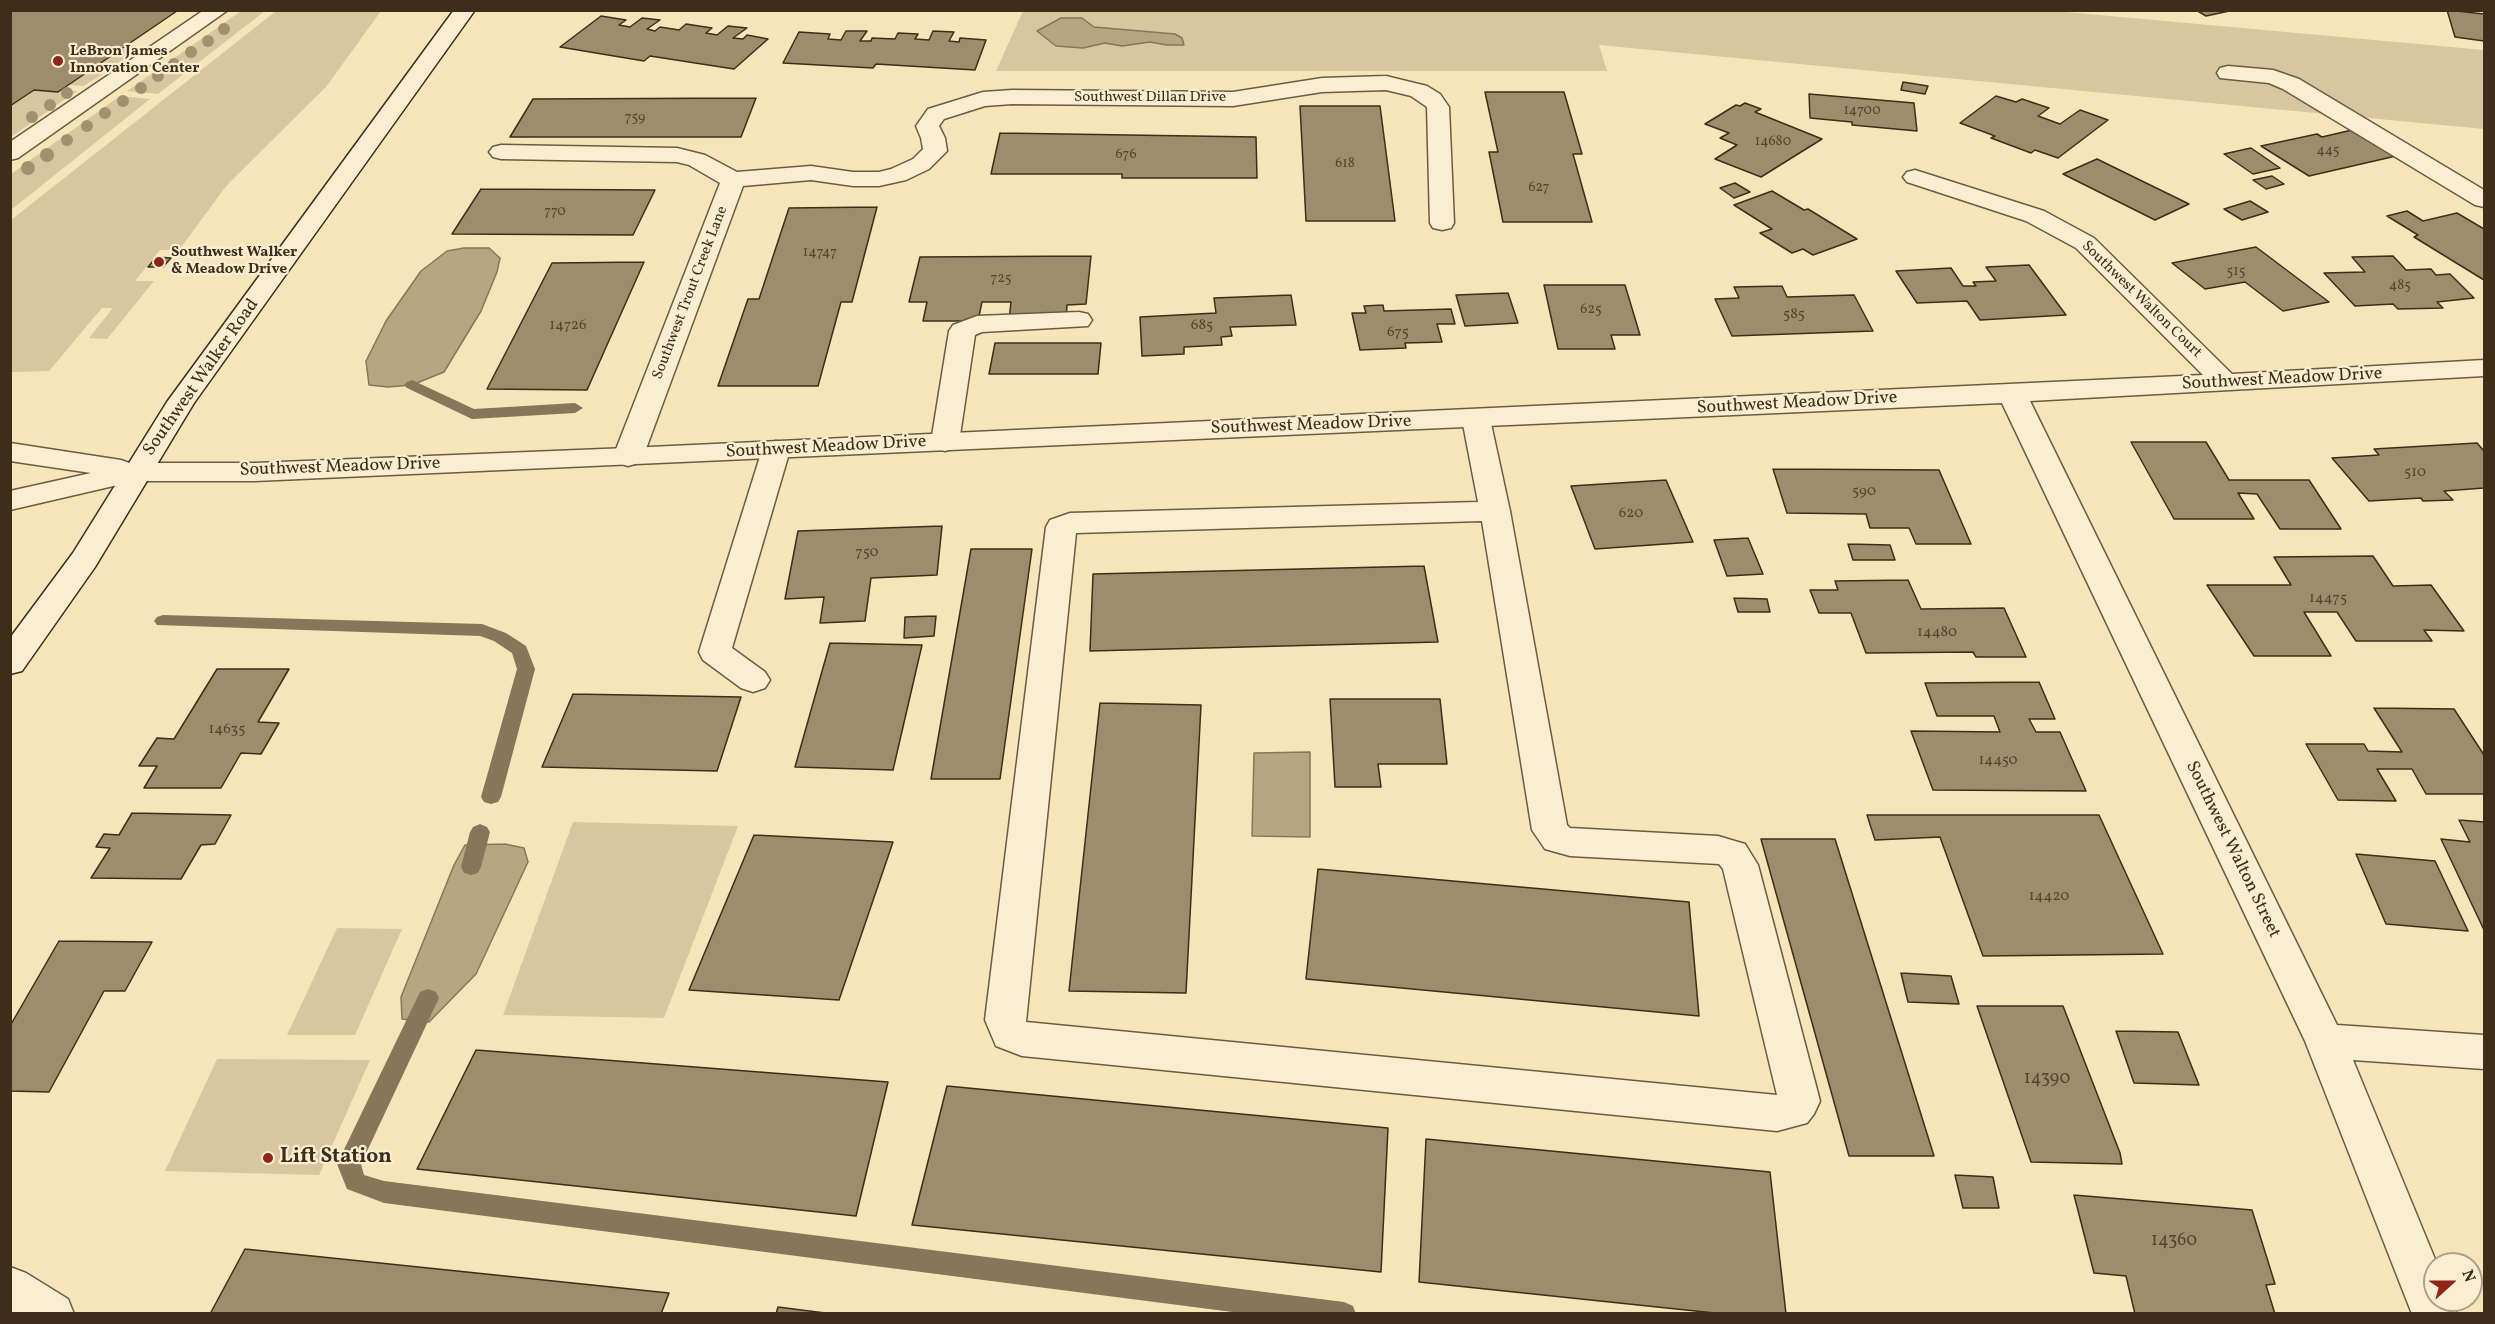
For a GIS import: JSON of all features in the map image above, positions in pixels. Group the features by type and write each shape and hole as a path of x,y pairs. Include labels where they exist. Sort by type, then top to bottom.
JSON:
{"street":[{"path":"10,153 218,10"},
{"name":"Southwest Walker Road","path":"10,663 84,560 181,402 465,10"},
{"path":"2228,73 2272,77 2291,84 2484,200"},
{"name":"Southwest Dillan Drive","path":"733,180 811,173 853,179 879,179 898,175 921,164 935,151 933,138 927,126 936,114 983,99 1011,97 1233,99 1322,85 1386,83 1419,92 1432,99 1438,107 1442,223"},
{"path":"501,152 677,155 697,160 733,180"},
{"name":"Southwest Walton Court","path":"1916,177 2035,216 2085,243 2226,383"},
{"name":"Southwest Trout Creek Lane","path":"628,457 733,180"},
{"path":"945,442 962,331 977,324 1079,320"},
{"name":"Southwest Meadow Drive","path":"138,472 255,472 628,457 2012,394 2484,368"},
{"name":"Southwest Walton Street","path":"2012,394 2325,1041 2435,1314"},
{"path":"1476,419 1495,512 1550,830 1558,839 1570,842 1718,850 1732,854 1740,865 1799,1101 1792,1110 1777,1113 1022,1039 1010,1034 1005,1020 1061,527 1070,523 1495,512"},
{"path":"753,680 715,652 776,450"},
{"path":"10,452 138,472"},
{"path":"10,501 138,472"},
{"path":"2325,1041 2484,1052"},
{"path":"10,1288 52,1314"}],"shaded area":[{"path":"2044,10 2484,50 2484,129 1599,45 1607,71 996,71 1023,11"},
{"path":"241,11 265,11 158,94 127,91"},
{"path":"276,11 381,11 326,87 227,185 179,250 160,250 135,281 154,281 107,339 89,338 113,308 102,308 49,371 11,372 11,220"},
{"path":"1061,18 1082,18 1094,27 1175,34 1182,38 1184,45 1150,42 1122,46 1105,43 1083,48 1056,46 1037,31"},
{"path":"123,48 128,53 124,60 84,86 69,85"},
{"path":"34,90 77,91 11,137 11,106"},
{"path":"120,96 150,99 11,210 11,174"},
{"path":"489,248 500,258 497,272 481,311 444,372 412,385 388,387 369,385 366,361 386,321 421,271 447,251"},
{"path":"1310,752 1310,837 1252,836 1254,753"},
{"path":"573,822 738,826 664,1018 503,1015"},
{"path":"505,844 524,848 528,862 476,974 429,1022 402,1019 401,997 454,865 465,845"},
{"path":"337,928 402,929 355,1035 287,1035"},
{"path":"217,1059 370,1060 319,1175 165,1171"}],"building":[{"name":"LeBron James Innovation Center","path":"10,10 177,11 58,92 34,90 10,106"},
{"path":"2196,10 2234,10 2206,16"},
{"path":"2447,10 2484,14 2484,41 2455,37"},
{"path":"601,16 626,20 619,25 630,27 642,18 660,20 647,29 655,31 660,27 679,30 686,24 712,28 706,33 717,35 728,26 747,28 733,38 743,39 747,35 768,39 734,69 650,56 644,61 560,47"},
{"path":"846,31 867,31 860,41 871,41 872,38 895,39 898,33 918,34 915,39 929,40 933,31 954,32 949,41 959,42 960,38 986,40 975,70 876,64 873,68 783,63 799,32 830,34 828,39 841,40"},
{"path":"1903,82 1928,86 1925,94 1901,90"},
{"path":"1485,92 1564,92 1582,154 1573,154 1592,222 1503,222 1489,152 1498,152"},
{"path":"1809,94 1914,103 1917,131 1852,125 1852,122 1810,118"},
{"path":"1996,96 2016,102 2022,99 2049,108 2038,116 2060,124 2080,110 2108,120 2058,158 2035,150 2031,153 1960,123"},
{"path":"756,98 741,137 510,137 533,99"},
{"path":"1745,103 1761,109 1755,112 1822,139 1761,177 1715,159 1737,145 1720,138 1729,133 1705,124 1736,105 1740,106"},
{"path":"1300,106 1380,106 1395,221 1306,221"},
{"path":"2352,130 2396,156 2309,176 2261,146 2317,134 2322,137"},
{"path":"1000,133 1256,137 1257,178 1122,178 1122,174 991,174"},
{"path":"2251,148 2280,168 2253,174 2224,154"},
{"path":"2097,159 2189,204 2155,220 2063,174"},
{"path":"2272,176 2284,184 2266,189 2253,180"},
{"path":"1735,183 1750,192 1734,198 1720,188"},
{"path":"481,189 655,190 633,235 452,234"},
{"path":"1772,191 1804,210 1808,209 1857,239 1813,255 1803,249 1792,253 1760,233 1772,229 1734,205"},
{"path":"2250,201 2268,212 2242,220 2224,209"},
{"path":"877,207 852,302 841,302 818,386 718,386 748,299 759,299 789,208"},
{"path":"2407,211 2423,221 2457,213 2484,229 2484,280 2414,237 2418,235 2387,216"},
{"path":"2256,247 2329,302 2283,311 2245,282 2205,289 2172,263"},
{"path":"1091,256 1086,304 1067,305 1066,320 1009,320 1011,302 982,302 978,321 923,321 927,302 909,302 920,257"},
{"path":"2393,256 2406,270 2431,269 2436,275 2450,274 2474,298 2437,302 2443,308 2398,309 2393,304 2355,306 2324,273 2365,272 2352,257"},
{"path":"156,257 171,258 163,267 148,267"},
{"path":"644,262 587,390 487,389 552,263"},
{"path":"2029,265 2066,315 1980,320 1967,301 1917,303 1896,271 1951,268 1963,286 1976,286 1973,282 1996,281 1986,267"},
{"path":"1544,285 1625,285 1640,335 1611,335 1615,349 1558,349"},
{"path":"1782,286 1787,297 1854,295 1873,331 1732,336 1715,299 1739,298 1734,287"},
{"path":"1508,293 1518,323 1465,326 1456,295"},
{"path":"1291,295 1296,325 1230,327 1232,336 1221,337 1222,345 1184,347 1184,354 1142,356 1140,317 1216,313 1214,298"},
{"path":"1383,305 1384,311 1451,309 1455,324 1437,324 1442,342 1405,343 1406,348 1360,350 1352,313 1366,313 1364,306"},
{"path":"995,343 1101,343 1098,374 989,374"},
{"path":"2131,442 2206,442 2229,480 2309,480 2341,529 2280,529 2257,494 2238,493 2254,519 2174,519"},
{"path":"2477,443 2484,451 2484,488 2444,491 2453,500 2423,501 2421,498 2369,501 2332,458 2379,455 2374,449"},
{"path":"1773,469 1939,470 1971,544 1916,544 1909,528 1870,528 1866,514 1787,513"},
{"path":"1666,480 1693,542 1595,549 1571,486"},
{"path":"942,526 937,575 871,578 865,621 820,623 824,597 785,599 798,531"},
{"path":"1748,538 1763,574 1727,576 1714,540"},
{"path":"1848,544 1890,545 1895,560 1853,560"},
{"path":"971,549 1032,549 1000,779 931,779"},
{"path":"2373,556 2393,586 2431,585 2464,631 2424,630 2432,641 2356,641 2337,612 2304,612 2331,656 2254,656 2207,585 2291,585 2274,557"},
{"path":"1424,566 1438,642 1090,651 1093,574"},
{"path":"1908,580 1921,609 2004,608 2026,657 1976,657 1973,652 1866,653 1851,613 1819,613 1810,590 1838,590 1835,581"},
{"path":"1734,598 1767,599 1770,612 1738,612"},
{"path":"936,616 934,636 904,638 905,617"},
{"path":"830,643 922,645 893,770 795,767"},
{"path":"217,669 289,669 258,722 279,723 261,754 241,753 221,788 144,788 157,766 139,766 157,738 174,739"},
{"path":"2039,682 2055,719 2029,719 2036,732 2060,732 2086,791 1933,790 1911,731 2000,732 1994,716 1937,716 1925,683"},
{"path":"573,694 741,697 717,771 542,767"},
{"path":"1330,699 1440,699 1447,764 1378,764 1381,787 1335,787"},
{"path":"1100,703 1201,705 1186,993 1069,991"},
{"path":"2374,708 2454,709 2484,755 2484,794 2426,794 2412,769 2377,769 2396,801 2338,800 2306,744 2364,744 2368,751 2402,752"},
{"path":"132,813 231,815 215,844 201,845 181,879 91,878 110,848 96,847 104,834 119,835"},
{"path":"1867,815 2099,815 2163,954 1983,956 1940,837 1875,840"},
{"path":"2459,820 2484,822 2484,930 2441,839 2470,842"},
{"path":"754,835 893,842 839,1000 689,990"},
{"path":"1761,839 1835,839 1934,1156 1849,1156"},
{"path":"2356,854 2435,861 2468,931 2386,924"},
{"path":"1318,869 1689,902 1699,1016 1306,979"},
{"path":"59,941 152,942 125,991 104,991 49,1092 10,1091 10,1026"},
{"path":"1901,973 1951,976 1959,1004 1908,1002"},
{"path":"1977,1006 2063,1006 2120,1153 2122,1164 2031,1162"},
{"path":"2116,1031 2178,1032 2199,1085 2134,1083"},
{"path":"476,1050 888,1082 856,1216 417,1169"},
{"path":"947,1086 1388,1128 1381,1272 912,1225"},
{"path":"1426,1139 1770,1172 1786,1314 1724,1314 1419,1282"},
{"path":"1955,1175 1993,1177 1999,1208 1963,1208"},
{"path":"2074,1195 2252,1210 2275,1284 2266,1285 2275,1314 2135,1314 2126,1276 2094,1273"},
{"path":"245,1249 669,1293 661,1314 210,1314"},
{"path":"778,1307 833,1314 776,1314"}],"waterway":[{"path":"412,385 472,414 575,408"},
{"path":"163,621 482,630 500,637 520,650 526,669 491,797"},
{"path":"471,867 480,832"},
{"path":"428,998 349,1164 355,1182 384,1192 1344,1314"}],"place":[{"name":"LeBron James Innovation Center","path":"58,61"},
{"name":"Southwest Walker & Meadow Drive","path":"159,262"},
{"name":"Lift Station","path":"268,1158"}]}
